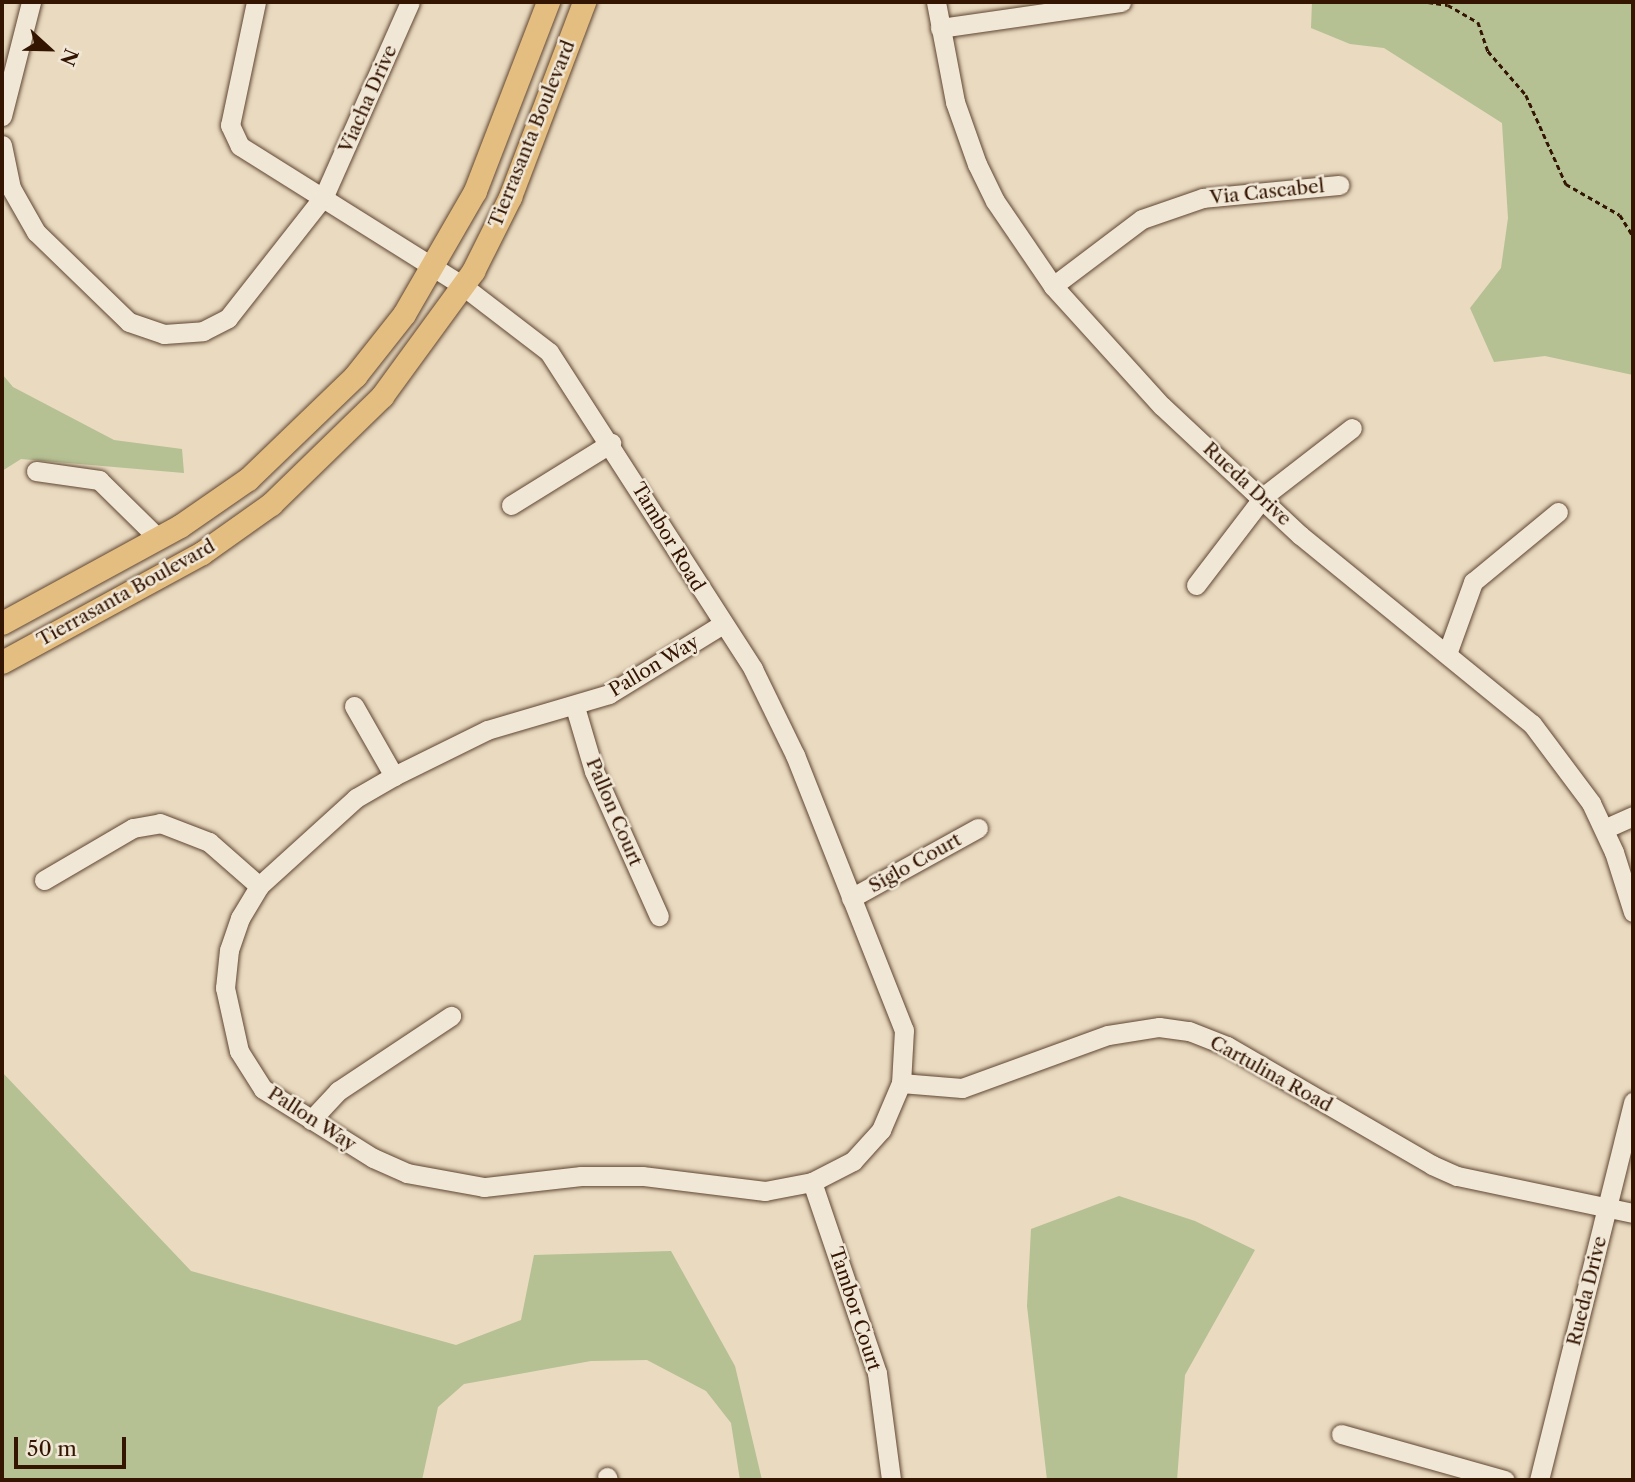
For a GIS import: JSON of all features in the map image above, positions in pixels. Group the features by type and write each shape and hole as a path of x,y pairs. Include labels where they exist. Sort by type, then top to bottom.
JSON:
{"main road":[{"name":"Tierrasanta Boulevard","path":"2,623 158,538 248,479 347,384 404,314 433,268 475,191 548,2"},
{"name":"Tierrasanta Boulevard","path":"2,662 202,553 271,504 382,397 463,286 510,198 584,2"}],"street":[{"path":"2,116 31,2"},
{"name":"Tambor Road","path":"256,2 230,125 240,146 324,196 463,286 549,352 611,443 721,625 753,669 795,755 904,1030 901,1083 881,1130 853,1161 813,1182"},
{"name":"Viacha Drive","path":"2,145 11,188 36,232 129,322 164,334 202,331 228,318 324,196 410,2"},
{"name":"Rueda Drive","path":"936,2 955,102 977,164 995,201 1053,286 1162,406 1264,496 1300,535 1515,707 1548,741 1604,829 1633,912"},
{"path":"940,28 1121,2"},
{"name":"Via Cascabel","path":"1053,286 1142,219 1203,198 1339,185"},
{"path":"1196,585 1264,496 1352,428"},
{"path":"511,505 611,443"},
{"path":"36,471 99,480 158,538"},
{"path":"1447,654 1473,582 1559,512"},
{"name":"Pallon Way","path":"721,625 609,694 575,707 487,730 394,776 356,799 259,886 240,918 229,950 225,988 229,1018 239,1051 263,1089 407,1173 484,1187 581,1176 642,1176 765,1191 813,1182"},
{"path":"355,706 394,776"},
{"name":"Pallon Court","path":"575,707 594,771 659,916"},
{"path":"1604,829 1633,816"},
{"path":"44,880 134,828 160,823 209,842 259,886"},
{"name":"Siglo Court","path":"851,898 978,828"},
{"path":"312,1120 338,1091 452,1016"},
{"name":"Cartulina Road","path":"901,1083 962,1088 1108,1034 1159,1027 1189,1031 1227,1046 1432,1166 1457,1176 1633,1213"},
{"name":"Rueda Drive","path":"1539,1480 1609,1208 1633,1102"},
{"name":"Tambor Court","path":"813,1182 877,1373 891,1480"},
{"path":"1341,1434 1505,1480"}],"path":[{"path":"1412,2 1417,2"},
{"path":"1428,2 1448,5 1478,22 1488,51 1526,95 1566,184 1620,215 1633,236"}],"green space":[{"path":"1312,2 1633,2 1633,375 1545,356 1494,362 1470,308 1501,268 1508,218 1502,123 1384,48 1350,44 1311,28"},
{"path":"2,374 13,387 114,440 182,449 184,473 21,459 2,471"},
{"path":"2,1072 191,1271 456,1345 521,1320 534,1255 671,1251 735,1366 762,1480 740,1480 731,1423 706,1391 647,1360 591,1361 464,1384 438,1407 422,1480 2,1480"},
{"path":"1119,1196 1195,1221 1255,1250 1185,1375 1177,1480 1047,1480 1027,1306 1031,1229"}]}
